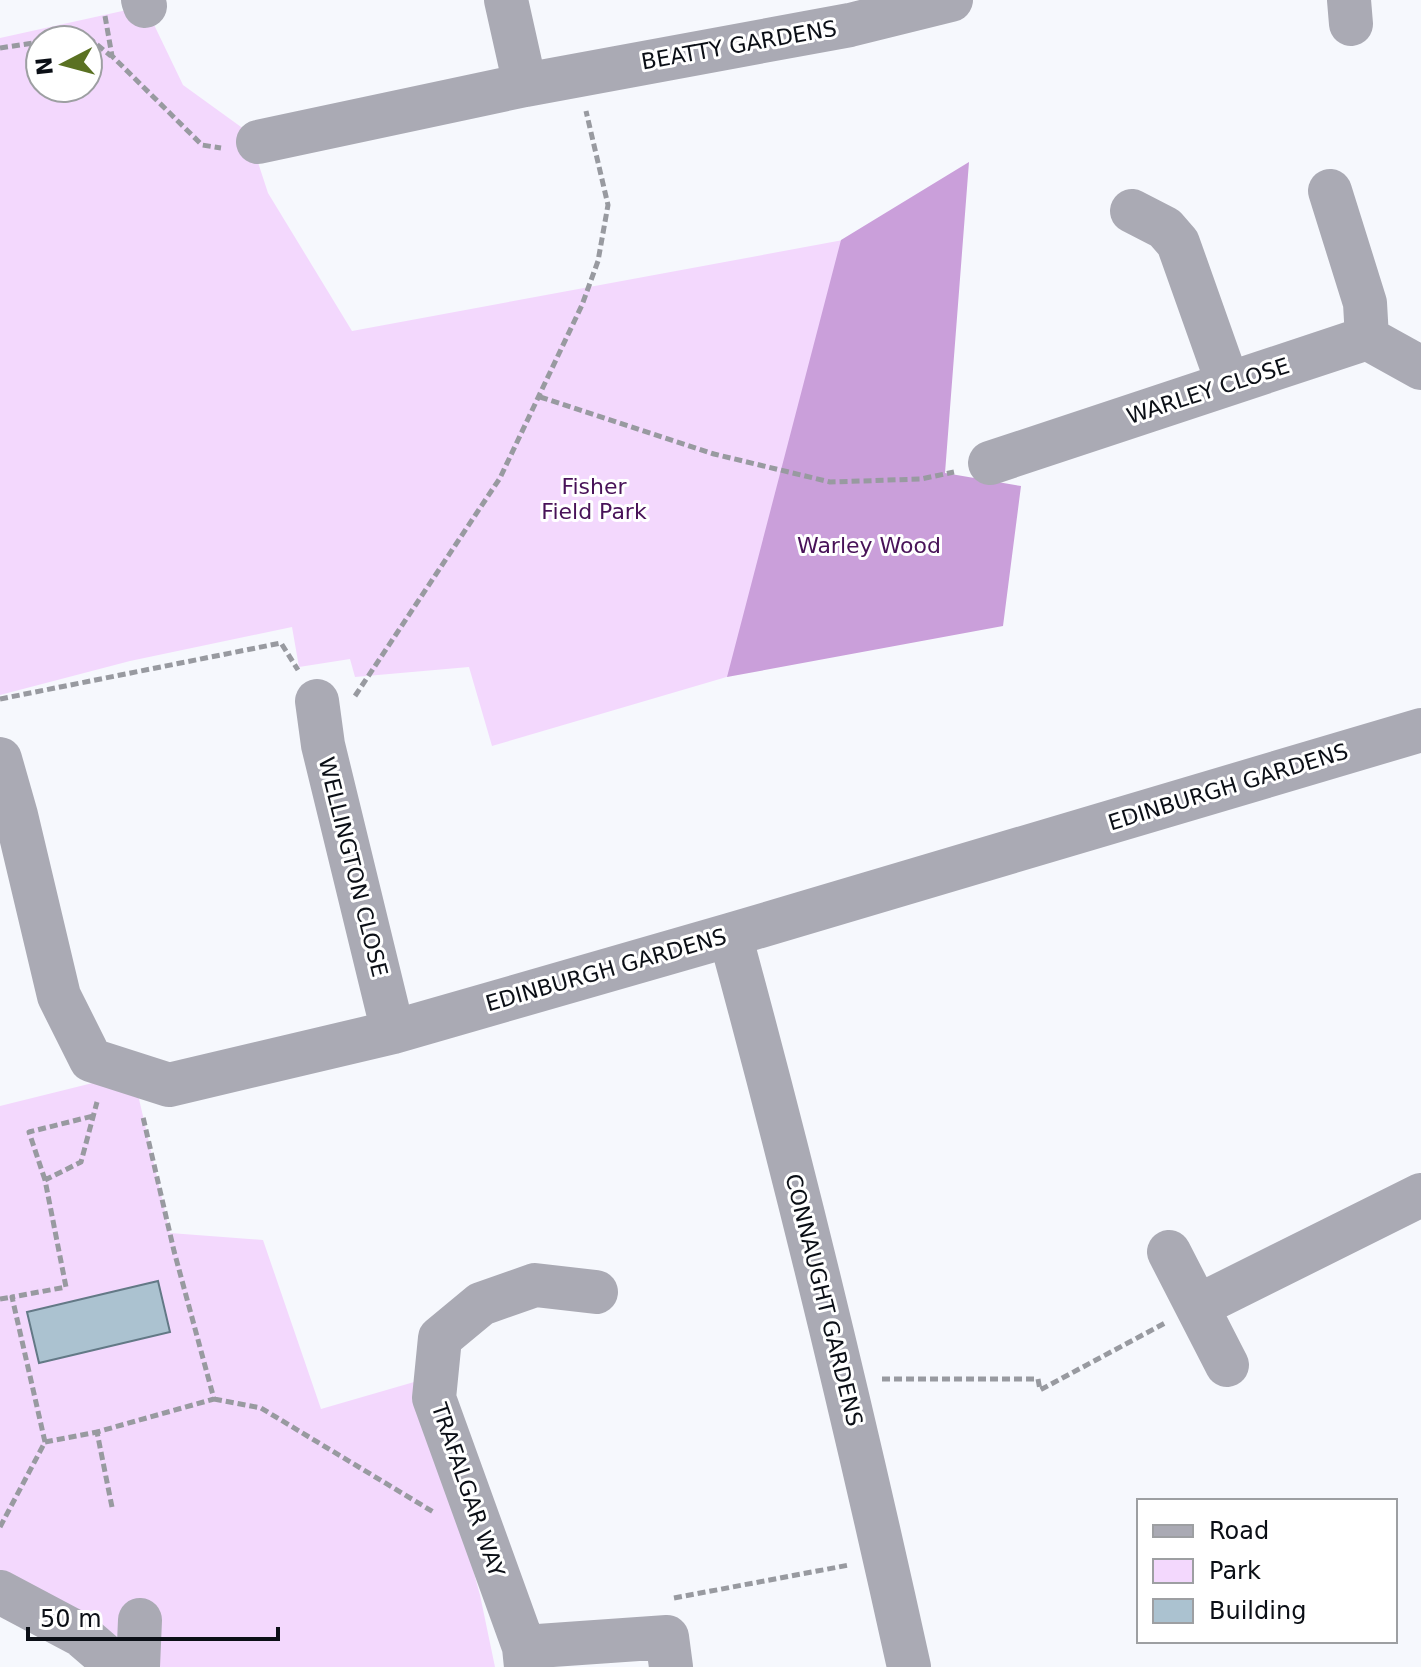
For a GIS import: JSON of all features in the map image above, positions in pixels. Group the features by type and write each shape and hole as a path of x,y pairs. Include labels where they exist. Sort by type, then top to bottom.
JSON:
{"street":[{"path":"506,0 525,85"},
{"name":"BEATTY GARDENS","path":"258,142 525,85 850,25 951,0"},
{"path":"1330,191 1365,303 1367,338 1421,368"},
{"path":"1132,211 1165,228 1178,243 1228,384"},
{"name":"WARLEY CLOSE","path":"990,463 1367,338"},
{"name":"WELLINGTON CLOSE","path":"317,701 323,745 393,1032"},
{"name":"EDINBURGH GARDENS","path":"0,759 8,816 59,996 91,1060 169,1085 393,1032 1421,730"},
{"name":"CONNAUGHT GARDENS","path":"730,935 844,1379 909,1667"},
{"path":"1198,1306 1421,1195"},
{"path":"1169,1252 1227,1365"},
{"name":"TRAFALGAR WAY","path":"525,1657 434,1398 440,1338 481,1304 535,1285 596,1292"},
{"path":"0,1592 81,1635 118,1667"},
{"path":"138,1667 140,1620"},
{"path":"525,1657 669,1652"}],"path":[{"path":"112,56 131,7"},
{"path":"0,48 24,44"},
{"path":"104,50 202,145 245,153 258,142"},
{"path":"323,745 500,478 582,305 598,261 608,205 578,75"},
{"path":"540,397 714,454 830,482 921,479 990,463"},
{"path":"0,699 281,643 317,701"},
{"path":"133,1073 174,1251 214,1399"},
{"path":"45,1180 81,1162 97,1101"},
{"path":"0,1299 66,1287 45,1180 29,1132 93,1116"},
{"path":"0,1527 45,1442 12,1297"},
{"path":"844,1379 1038,1379 1040,1390 1198,1306"},
{"path":"45,1442 97,1432 214,1399 261,1408 440,1516 475,1512"},
{"path":"97,1432 112,1507"},
{"path":"669,1652 676,1633 670,1599 885,1558"}],"green space":[{"name":"Fisher Field Park","path":"145,6 183,85 248,132 268,193 352,331 908,228 876,633 492,746 469,667 355,677 350,659 299,667 292,627 130,661 0,695 0,38 24,33 24,104 104,104 104,24 63,24"},
{"name":"Warley Wood","path":"969,162 945,473 1021,486 1003,626 727,677 841,240"},
{"path":"133,1073 170,1233 263,1240 321,1409 421,1380 480,1595 495,1667 133,1667 0,1583 0,1106"}],"building":[{"path":"158,1281 170,1332 39,1363 27,1312"}]}
